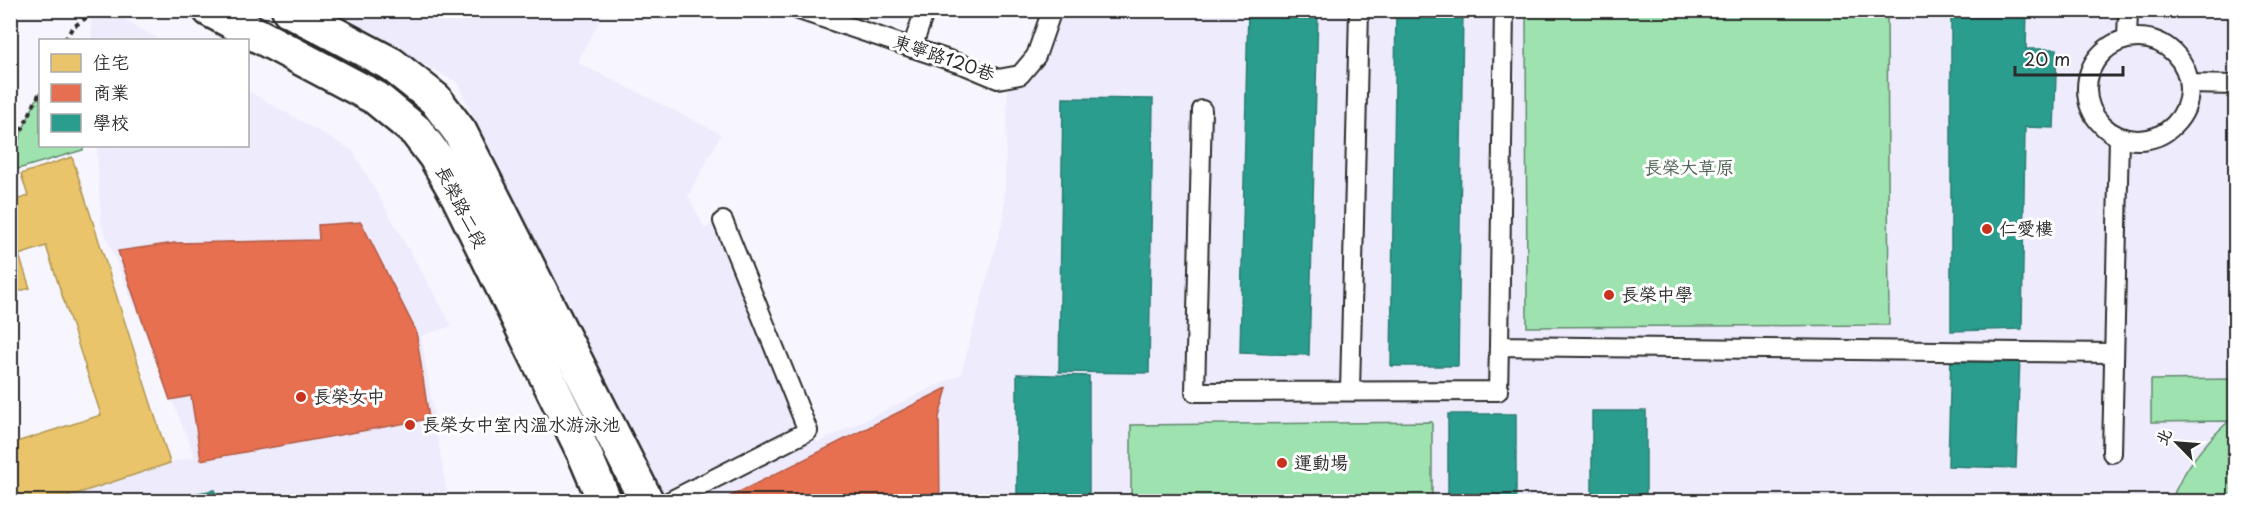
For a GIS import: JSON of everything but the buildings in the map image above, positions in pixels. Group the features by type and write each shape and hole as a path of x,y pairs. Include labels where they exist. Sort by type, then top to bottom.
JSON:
{"street":[{"name":"長榮路二段","path":"210,10 376,98 416,131 435,156 458,196 585,455 605,501"},
{"name":"長榮路二段","path":"289,10 391,64 435,99 460,132 647,501"}],"lane":[{"name":"東寧路120巷","path":"799,10 967,66 998,79 1020,75 1035,56 1052,10"},
{"path":"912,48 924,10"},
{"path":"1350,391 1359,10"},
{"path":"1202,110 1194,392 1498,391 1504,10"},
{"path":"2127,39 2128,10"},
{"path":"2145,38 2161,43 2175,53 2185,67 2189,84 2188,102 2181,118 2168,130 2153,139 2135,141 2119,137 2105,128 2094,116 2088,101 2087,85 2091,69 2099,56 2112,45 2127,39 2145,38"},
{"path":"2189,84 2235,85"},
{"path":"2112,453 2119,137"},
{"path":"668,501 808,430 723,221"},
{"path":"1499,346 2113,353"}],"path":[{"path":"66,39 72,28 97,10"},
{"path":"10,155 39,95"}],"shaded area":[{"path":"91,11 111,12 158,39 92,39"},
{"name":"長榮中學","path":"325,11 605,11 577,62 721,134 688,196 705,229 714,222 817,443 961,374 1004,216 1008,80 1045,45 1052,11 2235,11 2235,501 668,501 504,181 457,82"},
{"name":"長榮女中","path":"249,92 353,151 452,326 421,336 448,501 11,502 11,492 195,457 101,223 97,147 249,147"}],"green space":[{"name":"長榮大草原","path":"1526,11 1887,11 1889,325 1527,327"},
{"path":"39,94 39,147 83,147 83,150 11,171 11,155"},
{"path":"2235,379 2235,501 2171,501 2181,479 2195,458 2229,421 2151,422 2151,380"},
{"name":"運動場","path":"1432,422 1432,501 1131,501 1131,425"}],"place":[{"name":"仁愛樓","path":"1987,229"},
{"name":"長榮中學","path":"1609,295"},
{"name":"長榮女中","path":"301,397"},
{"name":"長榮女中室內溫水游泳池","path":"410,425"},
{"name":"運動場","path":"1282,463"}]}
